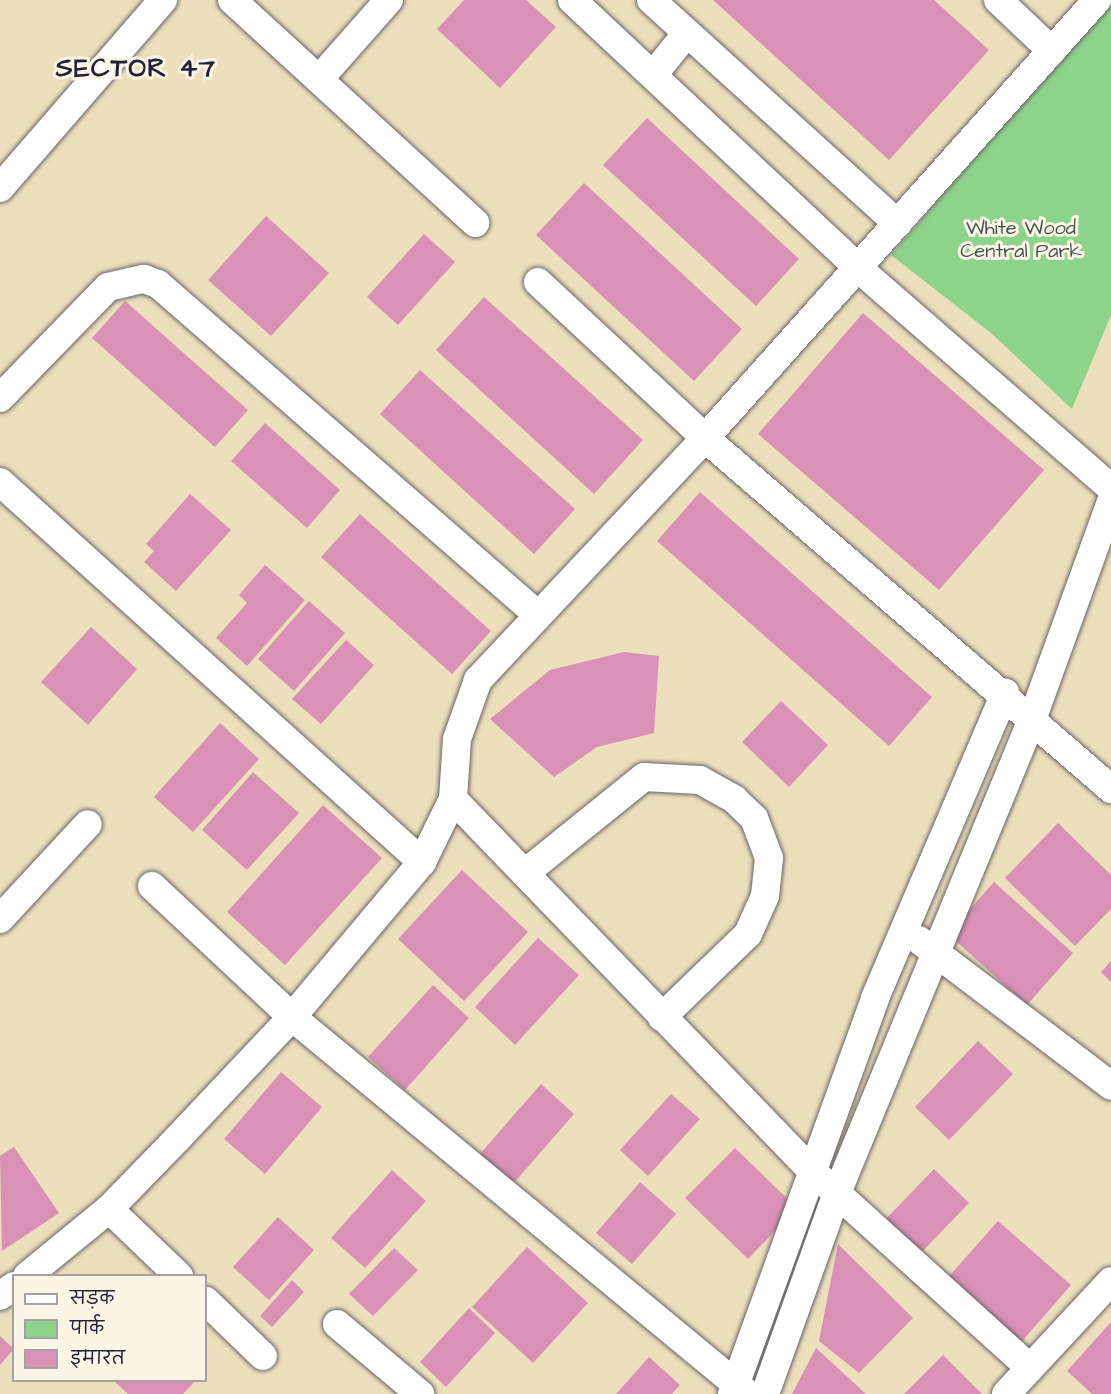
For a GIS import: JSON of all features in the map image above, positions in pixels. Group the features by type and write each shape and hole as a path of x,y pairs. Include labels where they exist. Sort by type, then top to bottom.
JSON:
{"street":[{"path":"0,188 164,0"},
{"path":"232,0 321,77 474,223"},
{"path":"321,77 389,0"},
{"path":"572,0 858,268 1111,488"},
{"path":"651,0 898,224"},
{"path":"998,0 1052,51"},
{"path":"28,1274 109,1209 292,1017 422,862 453,799 457,738 471,693 538,615 705,438 1097,0"},
{"path":"653,75 687,33"},
{"path":"0,398 108,286 135,279 158,284 538,615"},
{"path":"538,282 705,438 1033,717 1111,789"},
{"path":"0,482 422,862"},
{"path":"765,1394 837,1193 934,951 1033,717 1111,502"},
{"path":"152,886 292,1017 739,1391 811,1170 903,928 1005,693"},
{"path":"525,873 644,777 700,780 734,798 754,818 770,858 765,896 748,934 662,1017"},
{"path":"453,799 811,1170 1030,1368"},
{"path":"0,919 88,824"},
{"path":"903,928 1111,1086"},
{"path":"109,1209 178,1274"},
{"path":"1006,1394 1111,1281"},
{"path":"207,1302 263,1356"},
{"path":"337,1324 420,1394"}],"green space":[{"name":"White Wood Central Park","path":"1111,0 1111,315 1072,409 991,333 891,255"}],"building":[{"path":"464,0 526,0 556,27 500,88 437,29"},
{"path":"713,0 934,0 989,50 889,160"},
{"path":"647,118 799,259 756,306 603,165"},
{"path":"584,183 742,329 694,381 536,235"},
{"path":"266,216 329,273 271,336 208,280"},
{"path":"424,234 455,262 398,325 367,297"},
{"path":"484,297 643,440 594,494 436,350"},
{"path":"125,301 248,410 215,447 92,338"},
{"path":"863,313 1044,470 939,590 758,434"},
{"path":"420,370 575,509 534,554 380,414"},
{"path":"265,423 340,490 307,528 231,461"},
{"path":"700,492 932,697 889,746 657,541"},
{"path":"190,494 231,530 176,591 144,562 154,551 146,544"},
{"path":"360,514 491,631 452,674 321,557"},
{"path":"265,565 305,600 247,666 216,638 247,603 239,595"},
{"path":"309,601 345,633 294,691 258,659"},
{"path":"91,627 137,669 88,725 41,682"},
{"path":"346,640 374,665 321,724 292,699"},
{"path":"624,652 659,656 654,733 597,747 554,777 490,719 550,670"},
{"path":"781,701 828,745 789,787 742,742"},
{"path":"220,723 259,759 193,832 154,797"},
{"path":"253,772 299,813 247,870 202,830"},
{"path":"323,805 382,858 285,965 227,912"},
{"path":"1058,823 1111,875 1111,909 1075,946 1005,878"},
{"path":"462,870 528,932 464,1001 398,939"},
{"path":"994,882 1073,953 1027,1005 948,934"},
{"path":"538,938 579,975 515,1045 475,1007"},
{"path":"1111,961 1111,982 1101,972"},
{"path":"433,985 469,1018 405,1090 368,1057"},
{"path":"978,1041 1013,1074 949,1140 915,1107"},
{"path":"281,1072 322,1107 265,1174 224,1139"},
{"path":"541,1084 574,1114 513,1184 480,1154"},
{"path":"671,1094 700,1119 648,1176 620,1150"},
{"path":"14,1147 59,1213 2,1251 0,1156"},
{"path":"735,1148 797,1208 748,1259 685,1198"},
{"path":"934,1169 969,1203 918,1256 883,1222"},
{"path":"392,1170 426,1201 365,1268 331,1238"},
{"path":"640,1182 676,1214 632,1264 596,1233"},
{"path":"278,1217 314,1250 269,1300 233,1267"},
{"path":"998,1221 1071,1285 1017,1347 944,1282"},
{"path":"838,1244 913,1318 859,1373 819,1341"},
{"path":"527,1247 588,1303 533,1363 472,1307"},
{"path":"394,1248 418,1270 373,1316 349,1294"},
{"path":"292,1280 304,1292 272,1327 260,1316"},
{"path":"469,1308 495,1333 446,1387 420,1362"},
{"path":"1111,1322 1111,1394 1092,1394 1067,1371"},
{"path":"0,1336 12,1347 12,1351 0,1365"},
{"path":"816,1348 866,1394 792,1394"},
{"path":"943,1355 982,1394 904,1394"},
{"path":"649,1357 680,1385 672,1394 616,1394"},
{"path":"115,1382 194,1382 183,1394 128,1394"}],"district":[{"name":"SECTOR 47","path":"136,69"}]}
